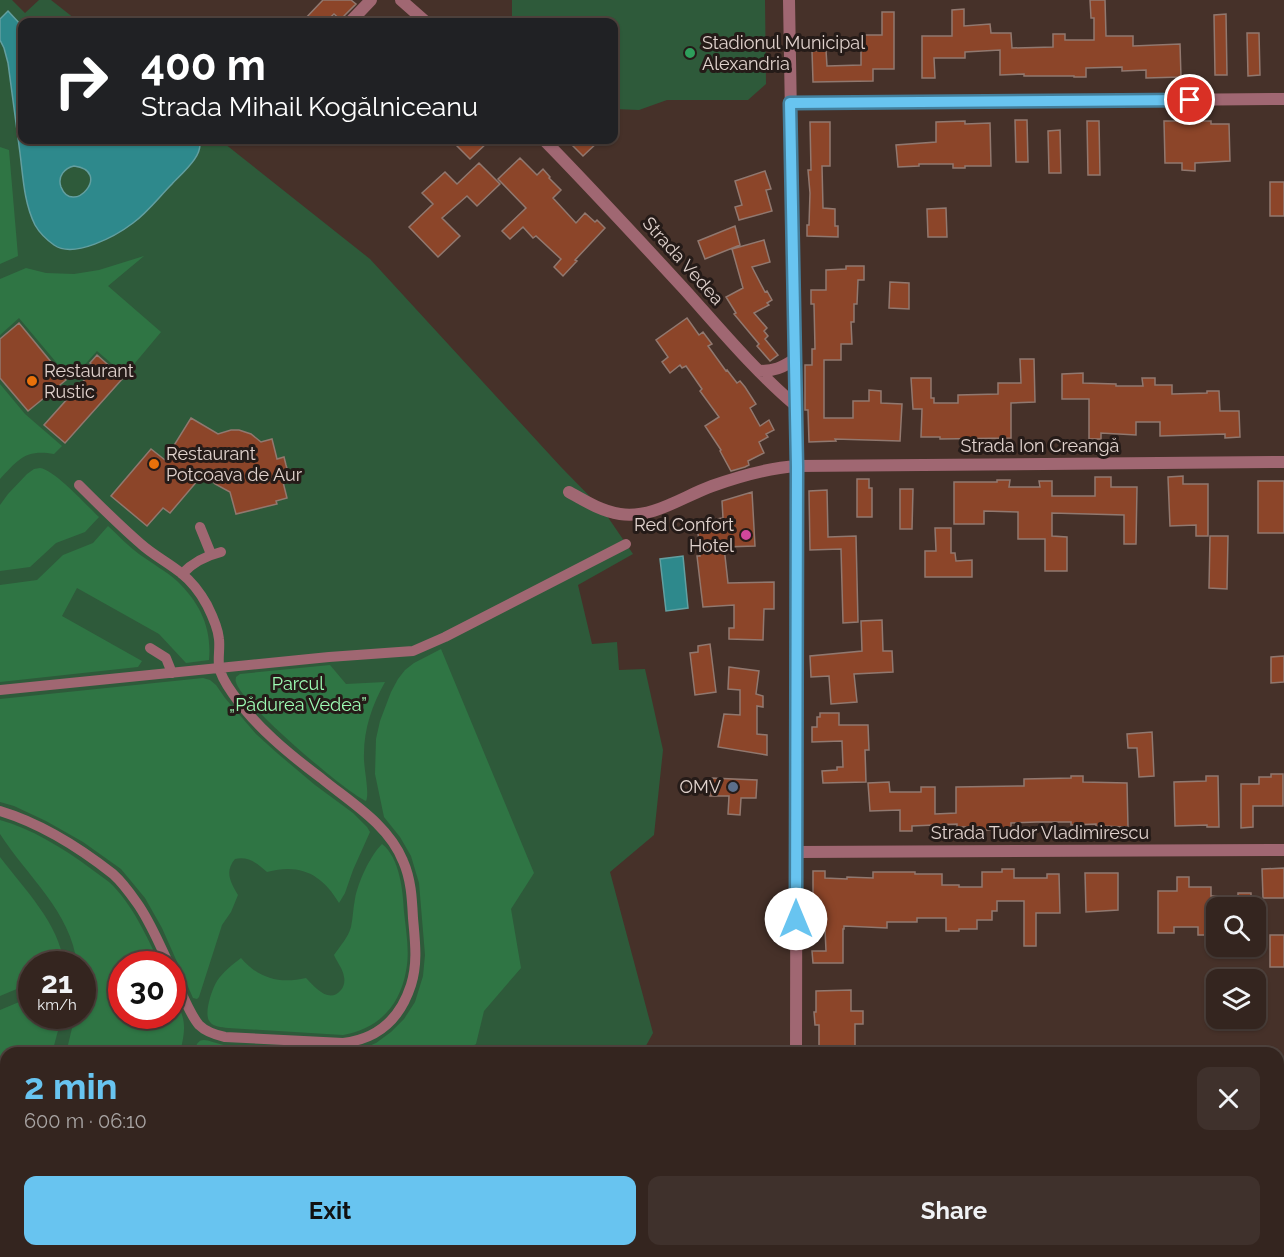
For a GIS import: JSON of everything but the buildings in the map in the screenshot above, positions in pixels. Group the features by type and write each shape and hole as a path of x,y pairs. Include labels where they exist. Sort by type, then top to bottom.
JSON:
{"street":[{"path":"354,18 371,0"},
{"path":"401,0 421,18"},
{"path":"789,0 797,466 796,1047"},
{"path":"790,103 1284,99"},
{"name":"Strada Vedea","path":"548,144 622,221 759,371 795,405"},
{"path":"759,371 773,371 795,359"},
{"name":"Strada Ion Creangă","path":"569,492 603,510 618,514 640,514 742,475 772,468 1284,462"},
{"path":"78,485 143,546 182,574 201,596 214,620 219,638 219,668 232,693 260,726 379,826 403,860 411,885 416,955 415,973 407,997 397,1013 372,1036 343,1043 225,1037 216,1035 199,1025 186,1002"},
{"path":"182,574 190,565 216,553 200,527"},
{"path":"0,690 329,657 413,651 453,633 626,544"},
{"path":"150,648 166,658 172,673"},
{"path":"0,811 42,828 78,849 115,876 138,903 163,951"},
{"name":"Strada Tudor Vladimirescu","path":"797,852 1284,850"}],"green space":[{"name":"Parcul „Pădurea Vedea”","path":"0,0 12,0 25,13 39,0 51,0 74,18 18,18 18,144 225,144 370,259 603,510 633,554 578,585 592,644 617,642 619,670 645,669 663,750 654,835 610,872 653,1033 645,1047 0,1047"},
{"name":"Stadionul Municipal Alexandria","path":"512,0 765,0 766,84 748,100 667,100 639,110 618,109 618,18 512,18"},
{"path":"0,147 9,150 18,256 0,264"},
{"path":"144,256 108,286 161,332 125,375 97,351 71,380 19,318 0,335 0,279 26,268 46,273 74,274 99,270"},
{"path":"0,384 25,414 62,446 54,454 36,453 23,458 0,479"},
{"path":"40,468 62,481 99,517 85,532 56,543 30,567 0,571 0,505 27,474"},
{"path":"108,526 135,551 177,581 192,598 206,627 209,660 186,663 159,634 77,588 62,616 142,661 138,667 0,682 0,585 37,580 63,555 93,543"},
{"path":"441,649 534,873 511,909 521,968 484,1011 476,1044 471,1047 367,1047 391,1032 404,1019 415,1002 423,976 425,955 419,883 411,856 384,817 375,774 376,739 380,721 398,679 414,663"},
{"path":"330,665 346,684 385,682 376,699 365,735 366,801 337,781 273,726 242,692 236,681 236,677 240,674"},
{"path":"203,678 210,680 256,734 367,827 370,832 345,893 339,903 325,885 309,873 290,869 267,872 252,861 244,858 235,859 229,873 238,895 231,912 222,925 199,997 193,998 186,982 186,951 172,951 145,898 121,869 83,842 46,821 0,802 0,699"},
{"path":"0,820 35,834 69,853 117,890 138,921 153,951 108,951 108,1029 184,1029 181,1047 67,1047 72,1029 96,1029 96,951 74,951 57,911 0,834"},
{"path":"382,844 397,866 403,894 408,949 403,984 393,1005 385,1014 367,1027 343,1035 228,1028 212,1024 207,1014 215,985 219,978 241,958 255,971 270,978 296,980 306,978 322,993 332,996 341,990 344,977 334,955 350,931 355,899 362,877 373,855"},
{"path":"0,857 39,907 55,934 61,951 18,951 18,988 0,996"},
{"path":"18,1002 18,1029 58,1029 54,1047 0,1047 0,1010"},
{"path":"201,1040 224,1045 258,1047 196,1047"}],"water":[{"path":"8,11 18,22 18,142 8,63 0,40 0,19"},
{"path":"18,144 200,144 199,152 186,170 138,219 106,239 83,248 62,249 49,241 35,225 24,190","holes":["74,166 85,170 90,176 87,190 81,195 74,197 67,195 61,187 60,179 63,173"]},
{"path":"683,556 688,608 666,611 660,559"}],"place":[{"name":"Stadionul Municipal Alexandria","path":"690,53"},
{"name":"Restaurant Rustic","path":"32,381"},
{"name":"Restaurant Potcoava de Aur","path":"154,464"},
{"name":"Red Confort Hotel","path":"746,535"},
{"name":"OMV","path":"733,787"}],"route":[{"path":"796,919 797,466 790,103 1190,100"}]}
